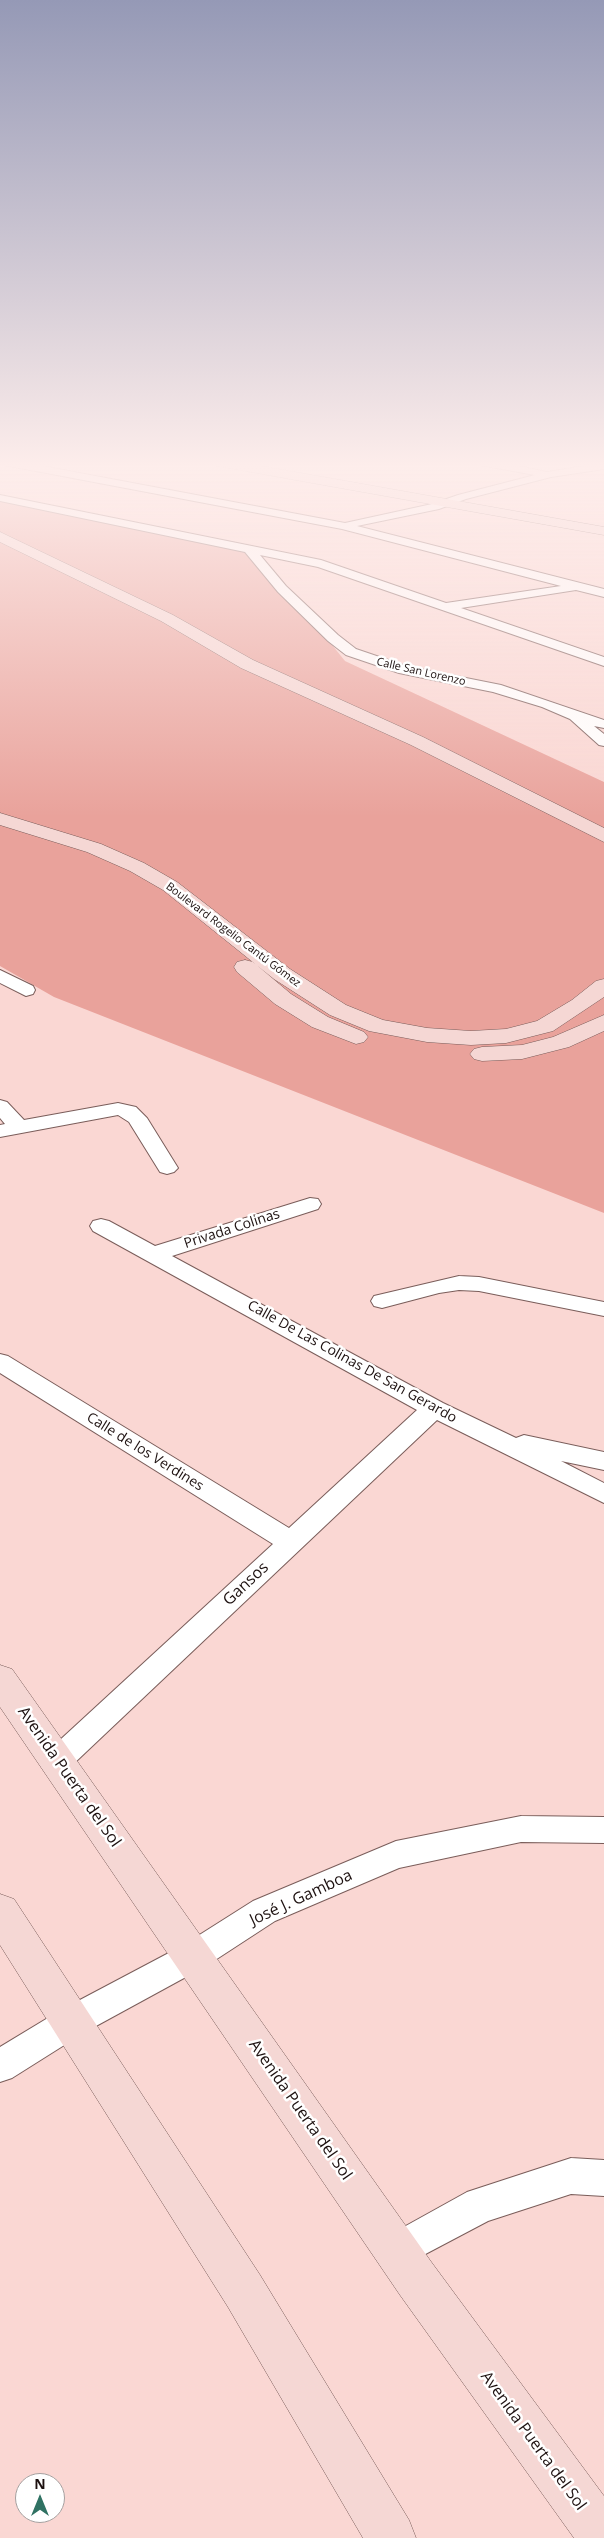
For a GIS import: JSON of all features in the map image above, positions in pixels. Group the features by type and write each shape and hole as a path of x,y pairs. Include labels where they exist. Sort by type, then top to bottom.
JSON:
{"main road":[{"path":"91,580 167,618 247,664 417,740 604,836"},
{"path":"116,580 261,660 434,737 604,819"},
{"name":"Boulevard Rogelio Cantú Gómez","path":"0,819 94,848 137,867 170,886 282,974 338,1010 377,1026 427,1035 471,1038 506,1036 545,1026 580,1005 604,986"},
{"name":"Boulevard Rogelio Cantú Gómez","path":"0,835 108,873 152,894 283,1000 320,1022 364,1040 425,1052 474,1055 522,1052 561,1042 604,1022"},
{"name":"Avenida Puerta del Sol","path":"0,1679 397,2251 604,2538"},
{"path":"0,1911 73,2021 244,2291 391,2538"}],"street":[{"name":"Calle San Lorenzo","path":"275,580 333,638 351,652 374,662 404,670 496,688 547,704 574,716 604,724"},
{"path":"373,580 604,662"},
{"path":"560,580 604,593"},
{"path":"448,607 582,586 604,586"},
{"path":"574,716 604,742"},
{"path":"0,975 26,990"},
{"path":"0,1106 9,1128 103,1111 118,1109 129,1111 137,1118 167,1168"},
{"name":"Privada Colinas","path":"154,1254 310,1204"},
{"name":"Calle De Las Colinas De San Gerardo","path":"101,1226 434,1409 498,1439 604,1494"},
{"path":"382,1301 439,1286 459,1283 479,1284 604,1309"},
{"name":"Calle de los Verdines","path":"0,1362 290,1542"},
{"name":"Gansos","path":"58,1760 434,1409"},
{"path":"498,1439 604,1460"},
{"name":"José J. Gamboa","path":"0,2066 73,2021 194,1956 264,1911 396,1855 521,1829 604,1830"},
{"path":"397,2251 480,2205 571,2176 604,2178"}],"shaded area":[{"path":"0,580 280,580 345,661 604,782 604,1213 54,997 0,966"}]}
